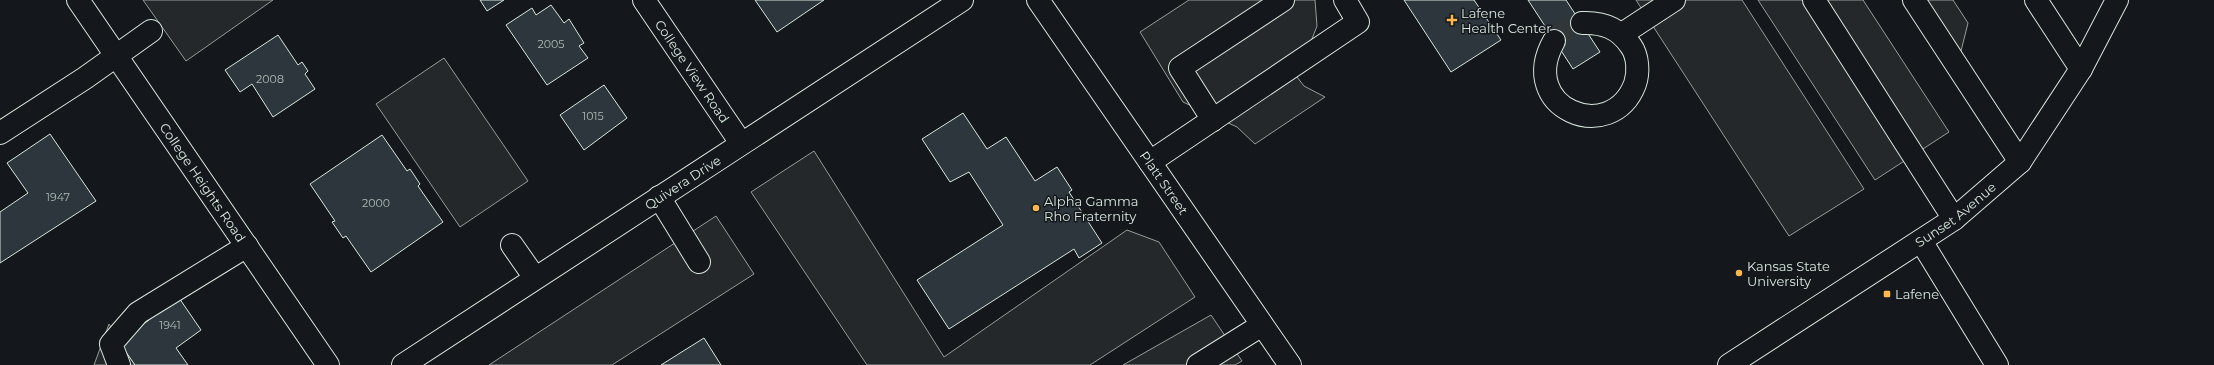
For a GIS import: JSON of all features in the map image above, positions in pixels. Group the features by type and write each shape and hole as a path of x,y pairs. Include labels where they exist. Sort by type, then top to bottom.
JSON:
{"street":[{"name":"College Heights Road","path":"78,0 328,365"},
{"name":"College View Road","path":"644,0 741,142"},
{"name":"Quivera Drive","path":"403,365 741,142 962,0"},
{"name":"Platt Street","path":"1038,0 1290,365"},
{"path":"1213,120 1180,68 1283,0"},
{"path":"1150,162 1358,22 1344,0"},
{"path":"1622,34 1674,0"},
{"path":"1814,0 1954,219"},
{"path":"1914,0 2020,162"},
{"path":"2036,0 2081,69"},
{"name":"Sunset Avenue","path":"1729,365 1954,219 2020,162 2081,69 2117,0"},
{"path":"1554,41 1546,54 1544,69 1546,84 1554,98 1565,108 1579,114 1594,116 1609,112 1622,104 1632,92 1637,78 1637,63 1632,47 1622,34 1610,26 1596,22 1582,23"},
{"path":"0,132 116,56 151,31"},
{"path":"659,197 699,262"},
{"path":"1922,241 1997,365"},
{"path":"512,245 535,278"},
{"path":"119,365 111,344 138,313 247,246"},
{"path":"1198,365 1262,325"}],"shaded area":[{"path":"143,0 273,0 186,61"},
{"path":"1189,0 1315,0 1317,26 1297,77 1304,86 1325,97 1255,144 1237,127 1183,102 1140,32"},
{"path":"1636,0 1742,0 1864,189 1789,236"},
{"path":"1758,0 1863,0 1949,132 1875,180"},
{"path":"1902,0 1953,0 1968,23 1961,51 1943,63"},
{"path":"444,58 528,181 460,227 376,104"},
{"path":"814,151 944,357 1127,230 1159,242 1195,297 1090,365 867,365 751,192"},
{"path":"716,216 754,274 612,365 489,365"},
{"path":"1211,315 1242,361 1235,365 1123,365"},
{"path":"109,324 119,342 135,365 94,365"}],"building":[{"path":"480,0 504,0 487,11"},
{"path":"755,0 824,0 777,32"},
{"name":"Lafene Health Center","path":"1404,0 1474,0 1501,40 1451,72"},
{"path":"1528,0 1566,0 1600,52 1573,69"},
{"path":"551,5 564,23 569,19 584,43 579,46 588,58 547,85 506,25 532,8 536,15"},
{"path":"278,35 298,65 302,62 308,71 305,74 315,89 273,117 252,84 240,92 225,70"},
{"path":"604,85 627,118 584,150 560,115"},
{"name":"Alpha Gamma Rho Fraternity","path":"963,113 987,149 1006,137 1035,181 1057,167 1072,190 1069,192 1102,243 1079,258 1074,249 949,329 917,280 1003,225 969,172 950,182 922,139"},
{"path":"50,134 96,201 0,263 0,212 28,193 7,163"},
{"path":"382,135 407,171 410,169 420,184 418,186 443,222 371,272 346,236 343,238 332,222 335,221 310,184"},
{"path":"177,295 201,330 176,348 188,365 135,365 119,342 149,320 146,316"},
{"path":"704,338 721,365 661,365"}],"tunnel":[{"path":"1554,41 1561,32 1582,23"}],"place":[{"name":"Lafene Health Center","path":"1452,20"},
{"name":"Alpha Gamma Rho Fraternity","path":"1036,208"},
{"name":"Kansas State University","path":"1739,273"},
{"name":"Lafene","path":"1887,294"}]}
